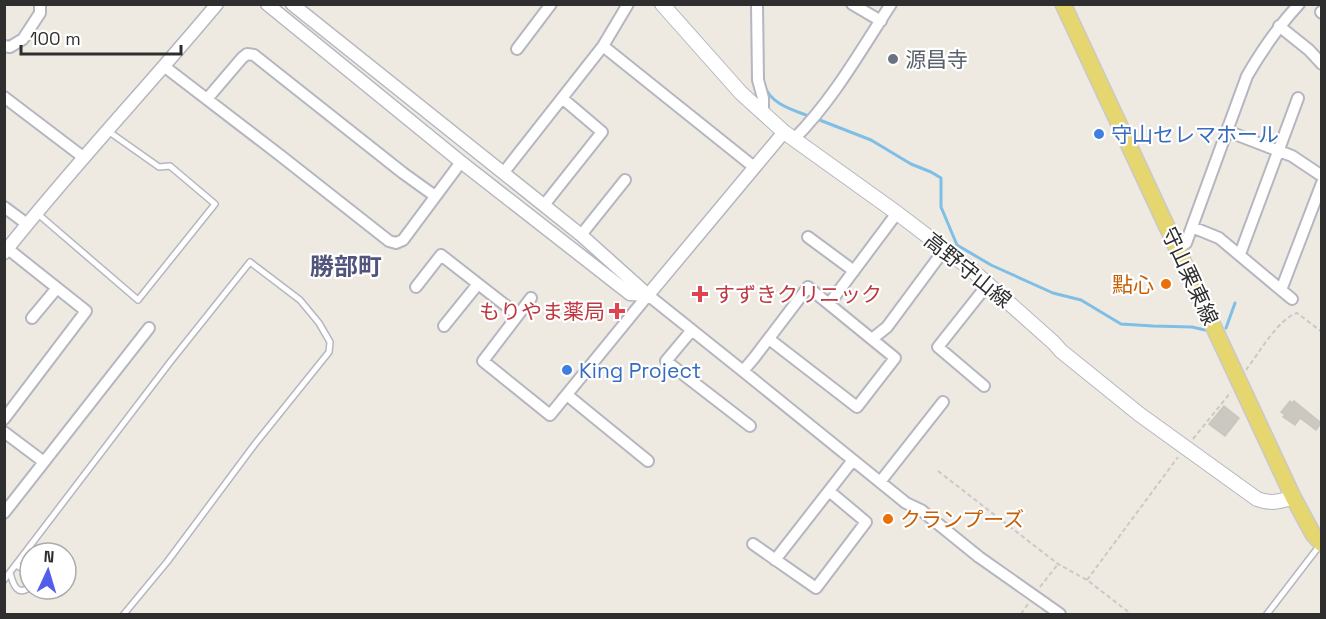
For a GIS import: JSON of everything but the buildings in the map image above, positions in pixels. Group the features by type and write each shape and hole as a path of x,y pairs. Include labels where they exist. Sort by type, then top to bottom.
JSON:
{"main road":[{"name":"高野守山線","path":"662,4 741,93 763,114 988,284 1076,363 1139,414 1257,499 1279,502 1293,497"},
{"name":"守山栗東線","path":"1063,4 1293,497 1321,544"}],"street":[{"path":"4,46 10,47 22,39 40,13 40,4"},
{"path":"4,419 86,311 6,251 83,157 165,67 217,4"},
{"path":"267,4 630,294 648,295"},
{"path":"292,4 500,169 581,235 648,295 906,503 921,510 1060,615"},
{"path":"517,49 551,4"},
{"path":"485,180 500,169 562,98 603,46 628,4"},
{"path":"757,4 758,80 763,98 763,114"},
{"path":"852,4 880,21"},
{"path":"531,298 483,361 550,415 754,167 789,135 812,122 891,4"},
{"path":"1177,249 1186,243 1247,76 1279,26 1299,4"},
{"path":"1279,26 1309,50 1322,64"},
{"path":"603,46 754,167"},
{"path":"207,99 242,57 247,54 254,55 435,196"},
{"path":"165,67 389,241 396,243 403,240 462,162"},
{"path":"4,97 83,157"},
{"path":"544,205 602,132 562,98"},
{"path":"1240,254 1298,98"},
{"path":"1227,131 1292,156 1322,176"},
{"path":"581,235 625,180"},
{"path":"1281,290 1322,183"},
{"path":"4,207 27,224"},
{"path":"829,304 897,213"},
{"path":"1192,227 1219,238 1292,299"},
{"path":"808,237 854,271"},
{"path":"872,339 886,327 945,250"},
{"path":"416,287 441,255 518,315"},
{"path":"444,326 478,284"},
{"path":"984,386 938,347 988,284"},
{"path":"743,371 808,287 895,358 857,407 769,339"},
{"path":"32,318 57,288"},
{"path":"4,513 149,328"},
{"path":"692,330 666,361 750,426"},
{"path":"567,395 648,461"},
{"path":"880,482 943,402"},
{"path":"4,432 44,462"},
{"path":"775,560 853,460"},
{"path":"753,544 816,588 866,522 829,491"}],"lane":[{"path":"37,213 138,300 214,204 170,166 159,167 107,130"},
{"path":"4,580 171,361 250,262 300,300 319,323 330,342 329,352 255,444 167,562 124,615"},
{"path":"1267,615 1321,544"},
{"path":"10,573 13,585 18,589"}],"path":[{"path":"1087,580 1280,325 1297,313 1322,332"},
{"path":"938,471 1058,564 1087,580 1131,615"},
{"path":"1034,595 1058,564"}],"waterway":[{"path":"765,87 778,103 811,117"},
{"path":"817,119 871,140 911,164 941,178 941,207 957,245 991,265 1053,293 1081,300 1121,324 1192,327 1205,330"},
{"path":"1226,328 1235,303"}],"place":[{"name":"源昌寺","path":"893,59"},
{"name":"守山セレマホール","path":"1099,134"},
{"name":"點心","path":"1166,284"},
{"name":"すずきクリニック","path":"700,294"},
{"name":"もりやま薬局","path":"617,311"},
{"name":"King Project","path":"567,370"},
{"name":"クランプーズ","path":"888,519"}],"district":[{"name":"勝部町","path":"346,266"}]}
